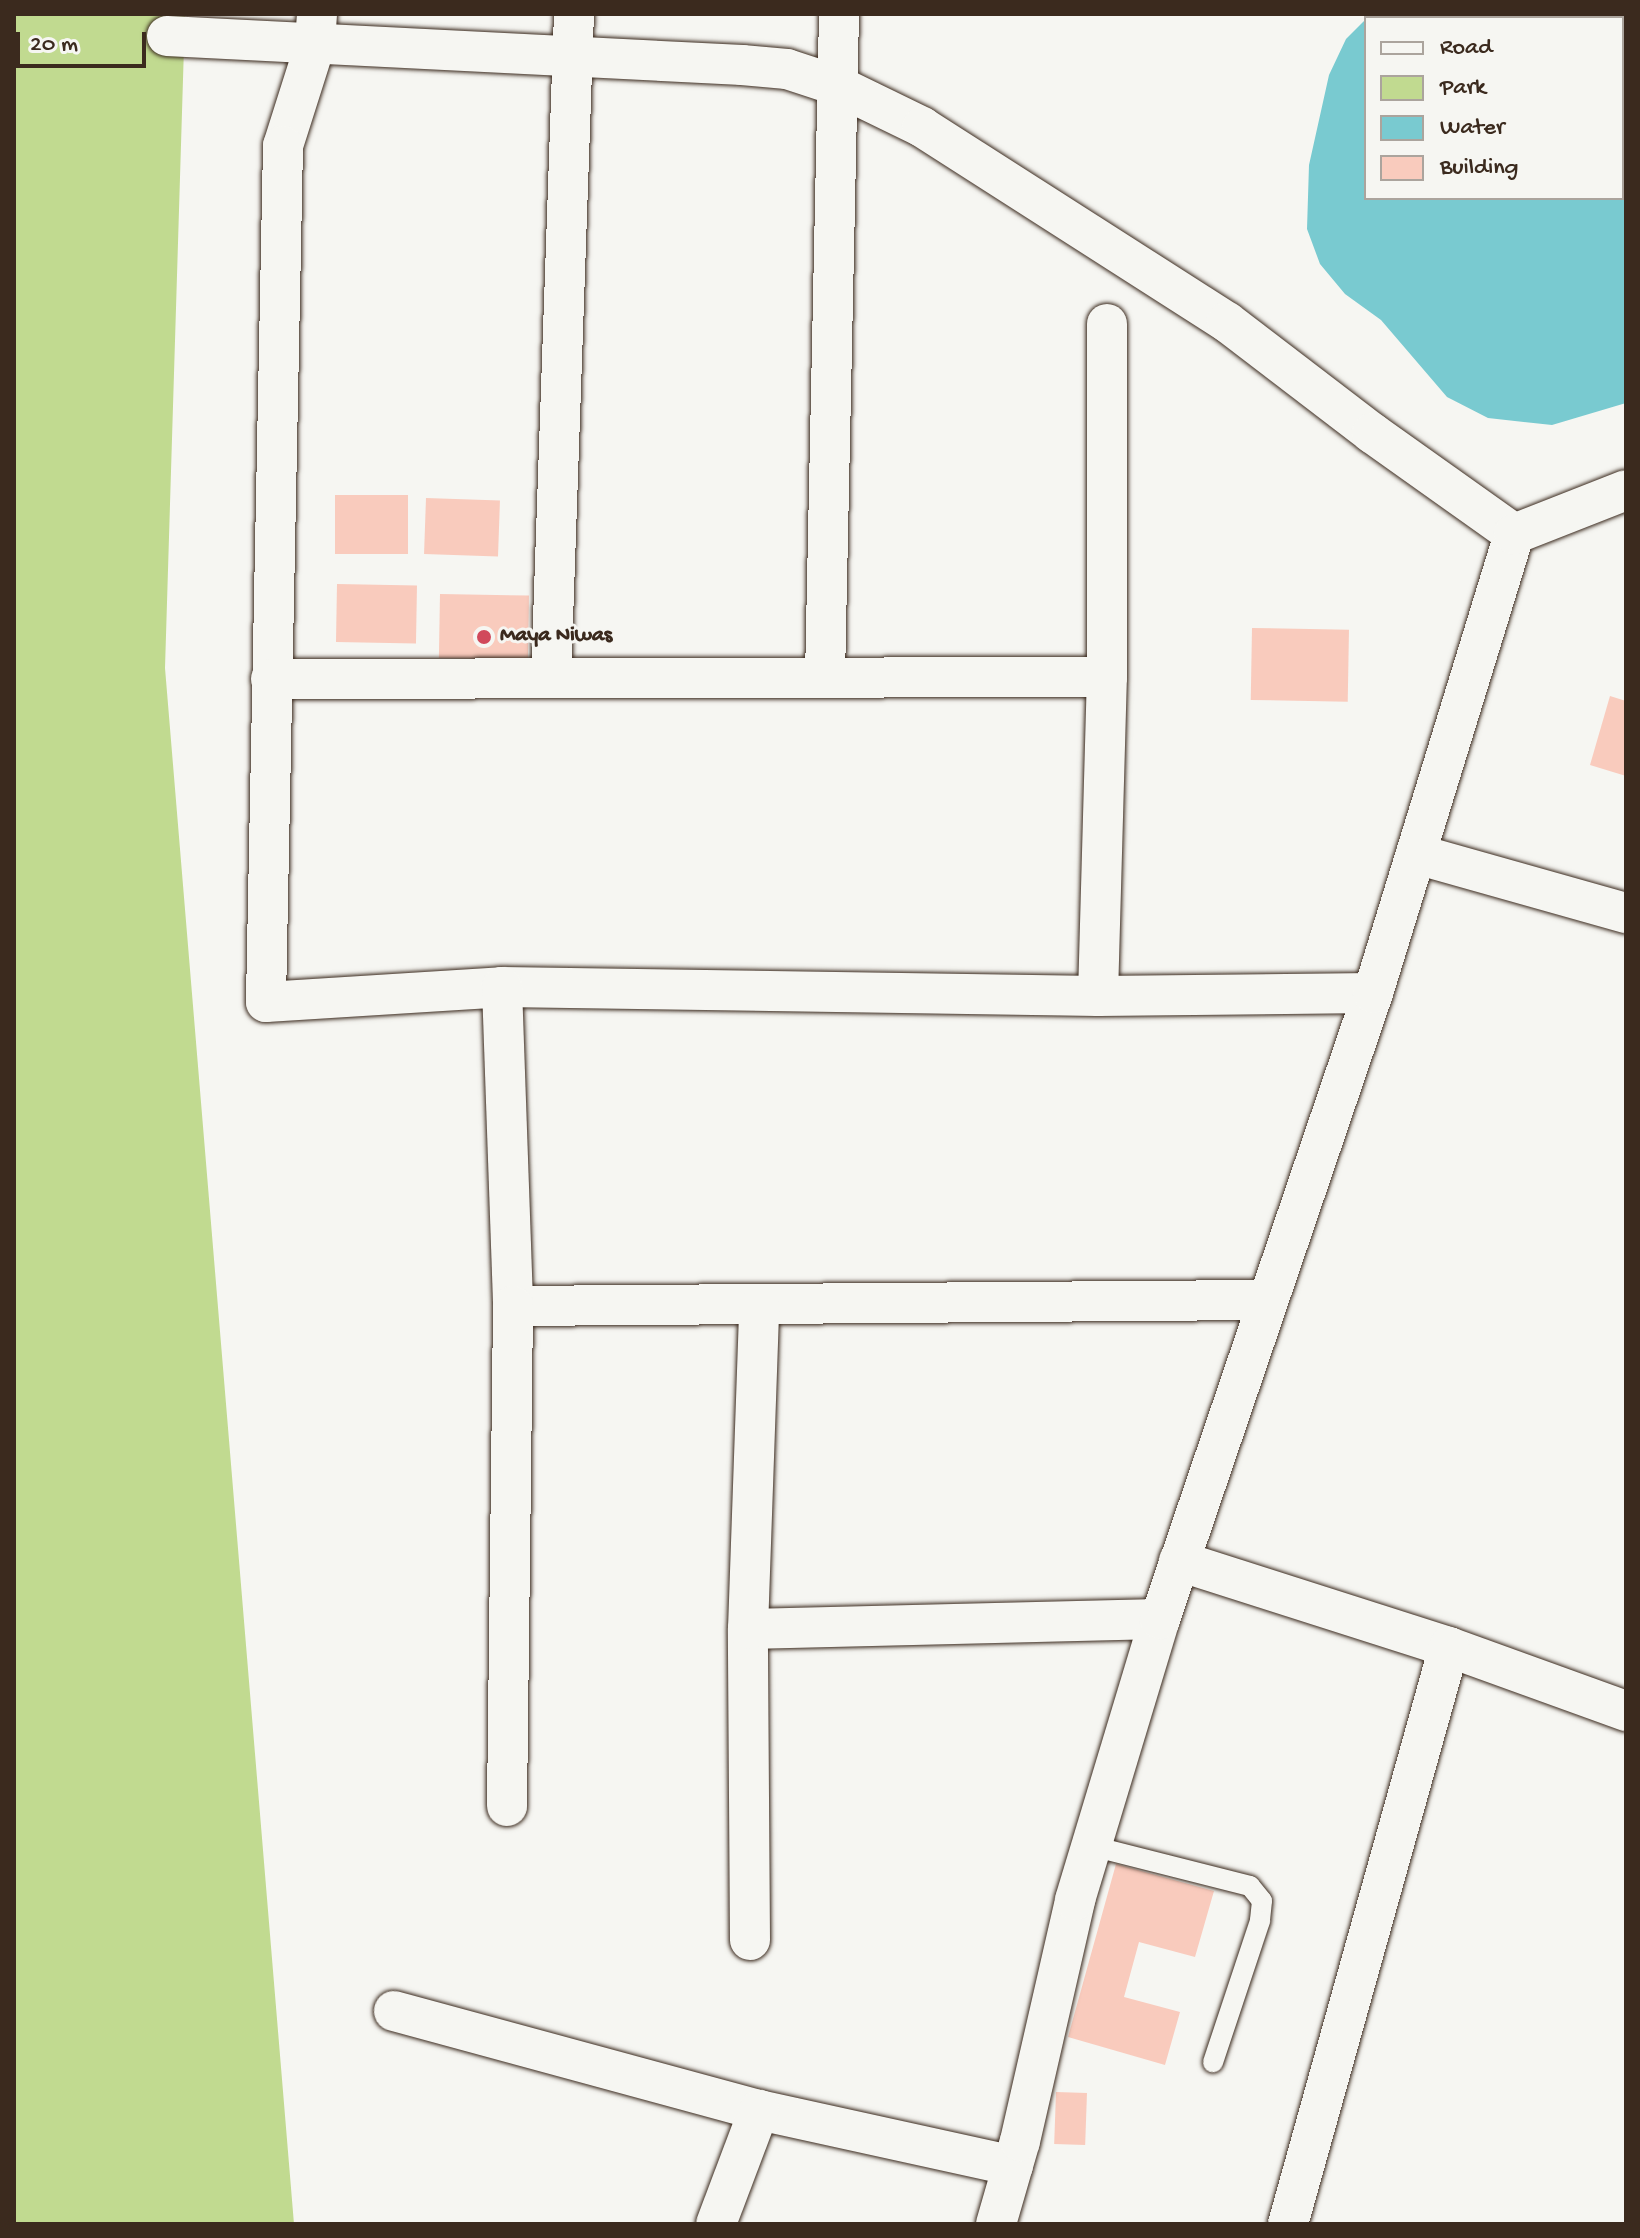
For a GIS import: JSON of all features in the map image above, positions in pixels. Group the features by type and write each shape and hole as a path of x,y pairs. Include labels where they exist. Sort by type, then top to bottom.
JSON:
{"street":[{"path":"551,678 574,14"},
{"path":"825,677 839,14"},
{"path":"316,29 283,146 266,1002 502,987 1098,996 1373,993"},
{"path":"167,36 316,29 572,58 787,69 836,85 922,127 1227,322 1372,433 1514,534"},
{"path":"1098,996 1107,677 1107,324"},
{"path":"1514,534 1599,498 1626,490"},
{"path":"996,2224 1013,2166 1075,1900 1160,1619 1373,993 1514,534"},
{"path":"271,679 1107,677"},
{"path":"1416,854 1626,913"},
{"path":"502,987 513,1306 507,1806"},
{"path":"513,1306 759,1307 1268,1300"},
{"path":"750,1940 748,1629 759,1307"},
{"path":"1179,1561 1449,1647 1626,1711"},
{"path":"748,1629 1160,1619"},
{"path":"1288,2224 1449,1647"},
{"path":"394,2011 759,2110 1013,2166"},
{"path":"716,2224 759,2110"}],"lane":[{"path":"1092,1846 1250,1886 1262,1901 1260,1921 1213,2062"}],"green space":[{"path":"14,14 185,14 165,668 294,2224 14,2224"}],"water":[{"path":"1618,14 1621,16 1368,16"},
{"path":"1624,18 1626,20 1626,403 1552,425 1488,418 1447,397 1381,320 1345,294 1320,264 1307,229 1309,165 1329,75 1346,39 1364,21 1364,200 1624,200"}],"building":[{"path":"335,495 408,495 408,554 335,554"},
{"path":"426,498 500,501 498,557 424,554"},
{"path":"337,584 417,585 416,643 336,642"},
{"name":"Maya Niwas","path":"440,594 529,596 528,660 439,658"},
{"path":"1252,628 1349,630 1348,702 1251,700"},
{"path":"1610,696 1626,701 1626,776 1590,765"},
{"path":"1116,1864 1214,1891 1195,1957 1139,1942 1124,1997 1180,2012 1165,2065 1068,2037"},
{"path":"1056,2092 1087,2093 1085,2145 1054,2144"}],"place":[{"name":"Maya Niwas","path":"484,637"}]}
